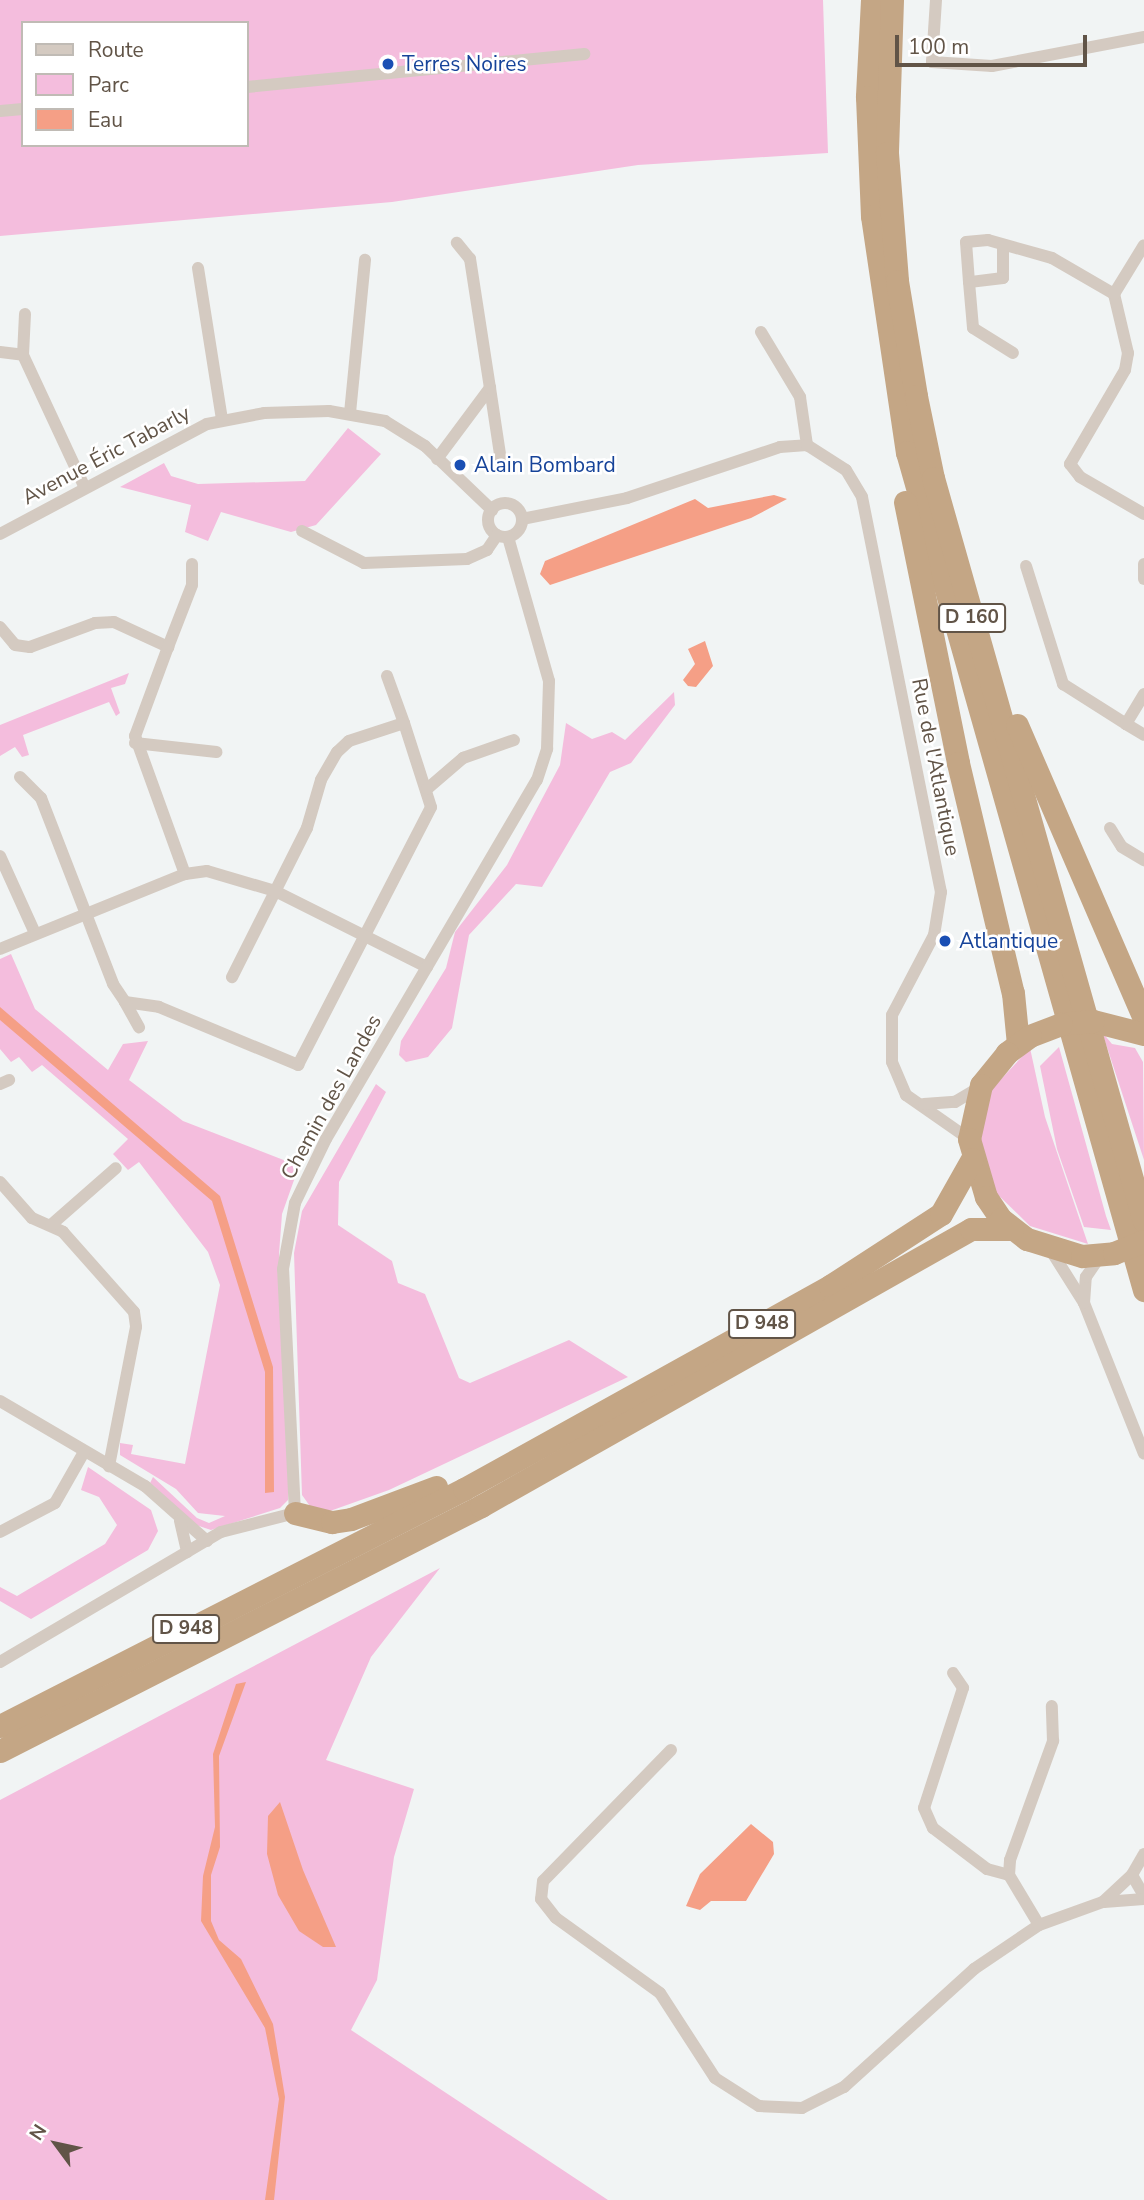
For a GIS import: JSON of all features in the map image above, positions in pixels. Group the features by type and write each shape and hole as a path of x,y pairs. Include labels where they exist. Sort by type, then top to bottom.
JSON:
{"highway":[{"name":"D 160","path":"872,0 868,153 921,507 1144,1290"},
{"name":"D 160","path":"892,0 887,153 888,281 933,478 1144,1221"},
{"name":"D 160","path":"888,281 914,322 930,429 998,670 1022,739 1144,1019"},
{"name":"D 160","path":"888,281 876,330 905,500 958,763 1013,993 1018,1044"},
{"path":"1144,1034 1110,1023 1076,1022 1045,1029 1018,1044 981,1085 970,1149 986,1197 1012,1229 1050,1249 1107,1255 1144,1241"},
{"name":"D 948","path":"0,1726 515,1462 898,1245 950,1203 970,1149"},
{"name":"D 948","path":"0,1751 481,1506 971,1229 1012,1229"},
{"path":"295,1513 332,1522 351,1520 489,1462 515,1462"}],"street":[{"path":"936,0 932,62 992,66 1144,37"},
{"path":"248,87 584,54"},
{"path":"0,111 21,109"},
{"path":"1013,353 973,328 966,242 988,240 1003,246 1026,247 1052,258 1114,294"},
{"path":"457,243 470,259 502,467"},
{"path":"1144,245 1114,294 1128,353 1125,370 1070,464 1080,477 1144,514"},
{"path":"969,282 1003,278 1003,246"},
{"path":"350,413 365,260"},
{"path":"198,268 222,420"},
{"path":"25,314 23,355 84,486"},
{"path":"522,519 627,498 780,447 807,445 800,397 761,332"},
{"path":"0,352 23,355"},
{"path":"437,459 490,388"},
{"name":"Avenue Éric Tabarly","path":"0,534 84,486 222,420 350,413 400,428 492,510"},
{"name":"Rue de l'Atlantique","path":"807,445 846,470 862,497 941,892 938,921 897,1000 890,1029 900,1085 970,1149"},
{"path":"502,536 488,524 492,510 509,504 522,519"},
{"path":"302,531 364,563 467,559 487,550 502,536 517,533 522,519"},
{"name":"Chemin des Landes","path":"295,1513 284,1269 289,1227 305,1176 537,779 547,749 549,681 502,536"},
{"path":"185,874 135,743 136,722 192,585 192,564"},
{"path":"1144,564 1144,579"},
{"path":"1026,566 1063,684 1144,735"},
{"path":"0,627 16,645 30,647 95,623 114,622 168,646"},
{"path":"125,1002 159,1007 298,1065 430,807 387,676"},
{"path":"1126,724 1144,694"},
{"path":"232,977 275,891 337,751 349,741 404,723"},
{"path":"426,789 463,758 514,740"},
{"path":"135,743 217,752"},
{"path":"20,777 41,798 85,912 139,1027"},
{"path":"1110,828 1122,847 1144,860"},
{"path":"0,856 34,931"},
{"path":"0,949 34,931 185,874 222,873 275,891 427,967"},
{"path":"920,1104 956,1102 981,1085"},
{"path":"51,1225 117,1168"},
{"path":"0,1182 32,1218 51,1225 134,1312 136,1327 109,1466"},
{"path":"1050,1249 1084,1303 1144,1454"},
{"path":"1084,1303 1086,1277 1107,1255"},
{"path":"0,1401 145,1486 180,1521 207,1541"},
{"path":"0,1532 55,1503 84,1452"},
{"path":"0,1662 234,1527 295,1513"},
{"path":"180,1521 187,1552"},
{"path":"953,1673 963,1688 924,1808 933,1828 987,1869 1009,1875"},
{"path":"1039,1925 1009,1875 1010,1860 1051,1751 1052,1706"},
{"path":"671,1750 542,1881 541,1899 556,1918 660,1993 715,2078 759,2106 802,2108 844,2087 974,1969 1039,1925 1103,1902 1144,1898 1132,1875"},
{"path":"1103,1902 1132,1875 1144,1854"}],"green space":[{"path":"0,0 823,0 828,153 638,165 392,202 0,236"},
{"path":"348,428 381,454 316,525 291,532 221,512 208,541 185,532 191,505 120,487 164,463 171,476 198,484 305,481"},
{"path":"129,673 125,684 111,688 120,713 116,716 109,702 23,735 29,755 22,757 15,747 0,756 0,725"},
{"path":"674,692 675,705 631,763 610,772 542,887 516,884 469,935 452,1028 428,1057 406,1062 399,1055 401,1041 446,968 455,932 507,865 560,765 566,723 592,739 612,732 625,740"},
{"path":"11,954 35,1009 108,1070 123,1044 148,1041 129,1080 183,1121 299,1166 282,1214 279,1254 289,1474 288,1500 280,1508 211,1530 196,1525 150,1483 153,1477 197,1518 209,1523 225,1516 198,1513 176,1489 120,1455 120,1443 133,1445 131,1454 185,1464 220,1285 208,1252 139,1162 128,1170 113,1154 128,1139 42,1065 32,1072 19,1057 11,1062 0,1049 0,959"},
{"path":"1102,1032 1112,1044 1135,1048 1143,1062 1144,1160"},
{"path":"1059,1047 1111,1230 1084,1227 1057,1149 1040,1066"},
{"path":"1030,1048 1045,1117 1088,1244 1030,1226 992,1189 980,1138 991,1090"},
{"path":"376,1084 386,1092 339,1182 338,1225 392,1261 398,1283 425,1294 459,1378 470,1383 569,1340 628,1377 389,1490 330,1511 312,1509 302,1495 294,1253 302,1211"},
{"path":"88,1467 151,1510 158,1531 148,1550 31,1619 0,1601 0,1587 17,1596 105,1544 117,1525 99,1497 81,1490"},
{"path":"440,1568 371,1657 326,1760 414,1789 394,1857 377,1980 351,2030 608,2200 0,2200 0,1800"}],"water":[{"path":"774,495 787,499 751,518 550,585 540,574 545,561 695,499 708,508"},
{"path":"705,641 713,666 696,687 688,686 683,680 695,664 688,649"},
{"path":"0,1007 220,1196 273,1367 274,1492 265,1493 265,1372 212,1201 0,1020"},
{"path":"246,1682 219,1756 220,1847 211,1875 211,1921 219,1940 241,1959 273,2024 285,2097 274,2200 265,2200 279,2099 265,2028 201,1921 203,1876 215,1827 213,1754 236,1684"},
{"path":"280,1802 303,1870 336,1947 323,1947 299,1931 278,1895 267,1854 268,1816"},
{"path":"751,1824 773,1842 774,1854 746,1901 711,1901 700,1910 686,1906 700,1874"}],"place":[{"name":"Terres Noires","path":"388,64"},
{"name":"Alain Bombard","path":"460,465"},
{"name":"Atlantique","path":"945,941"}]}
